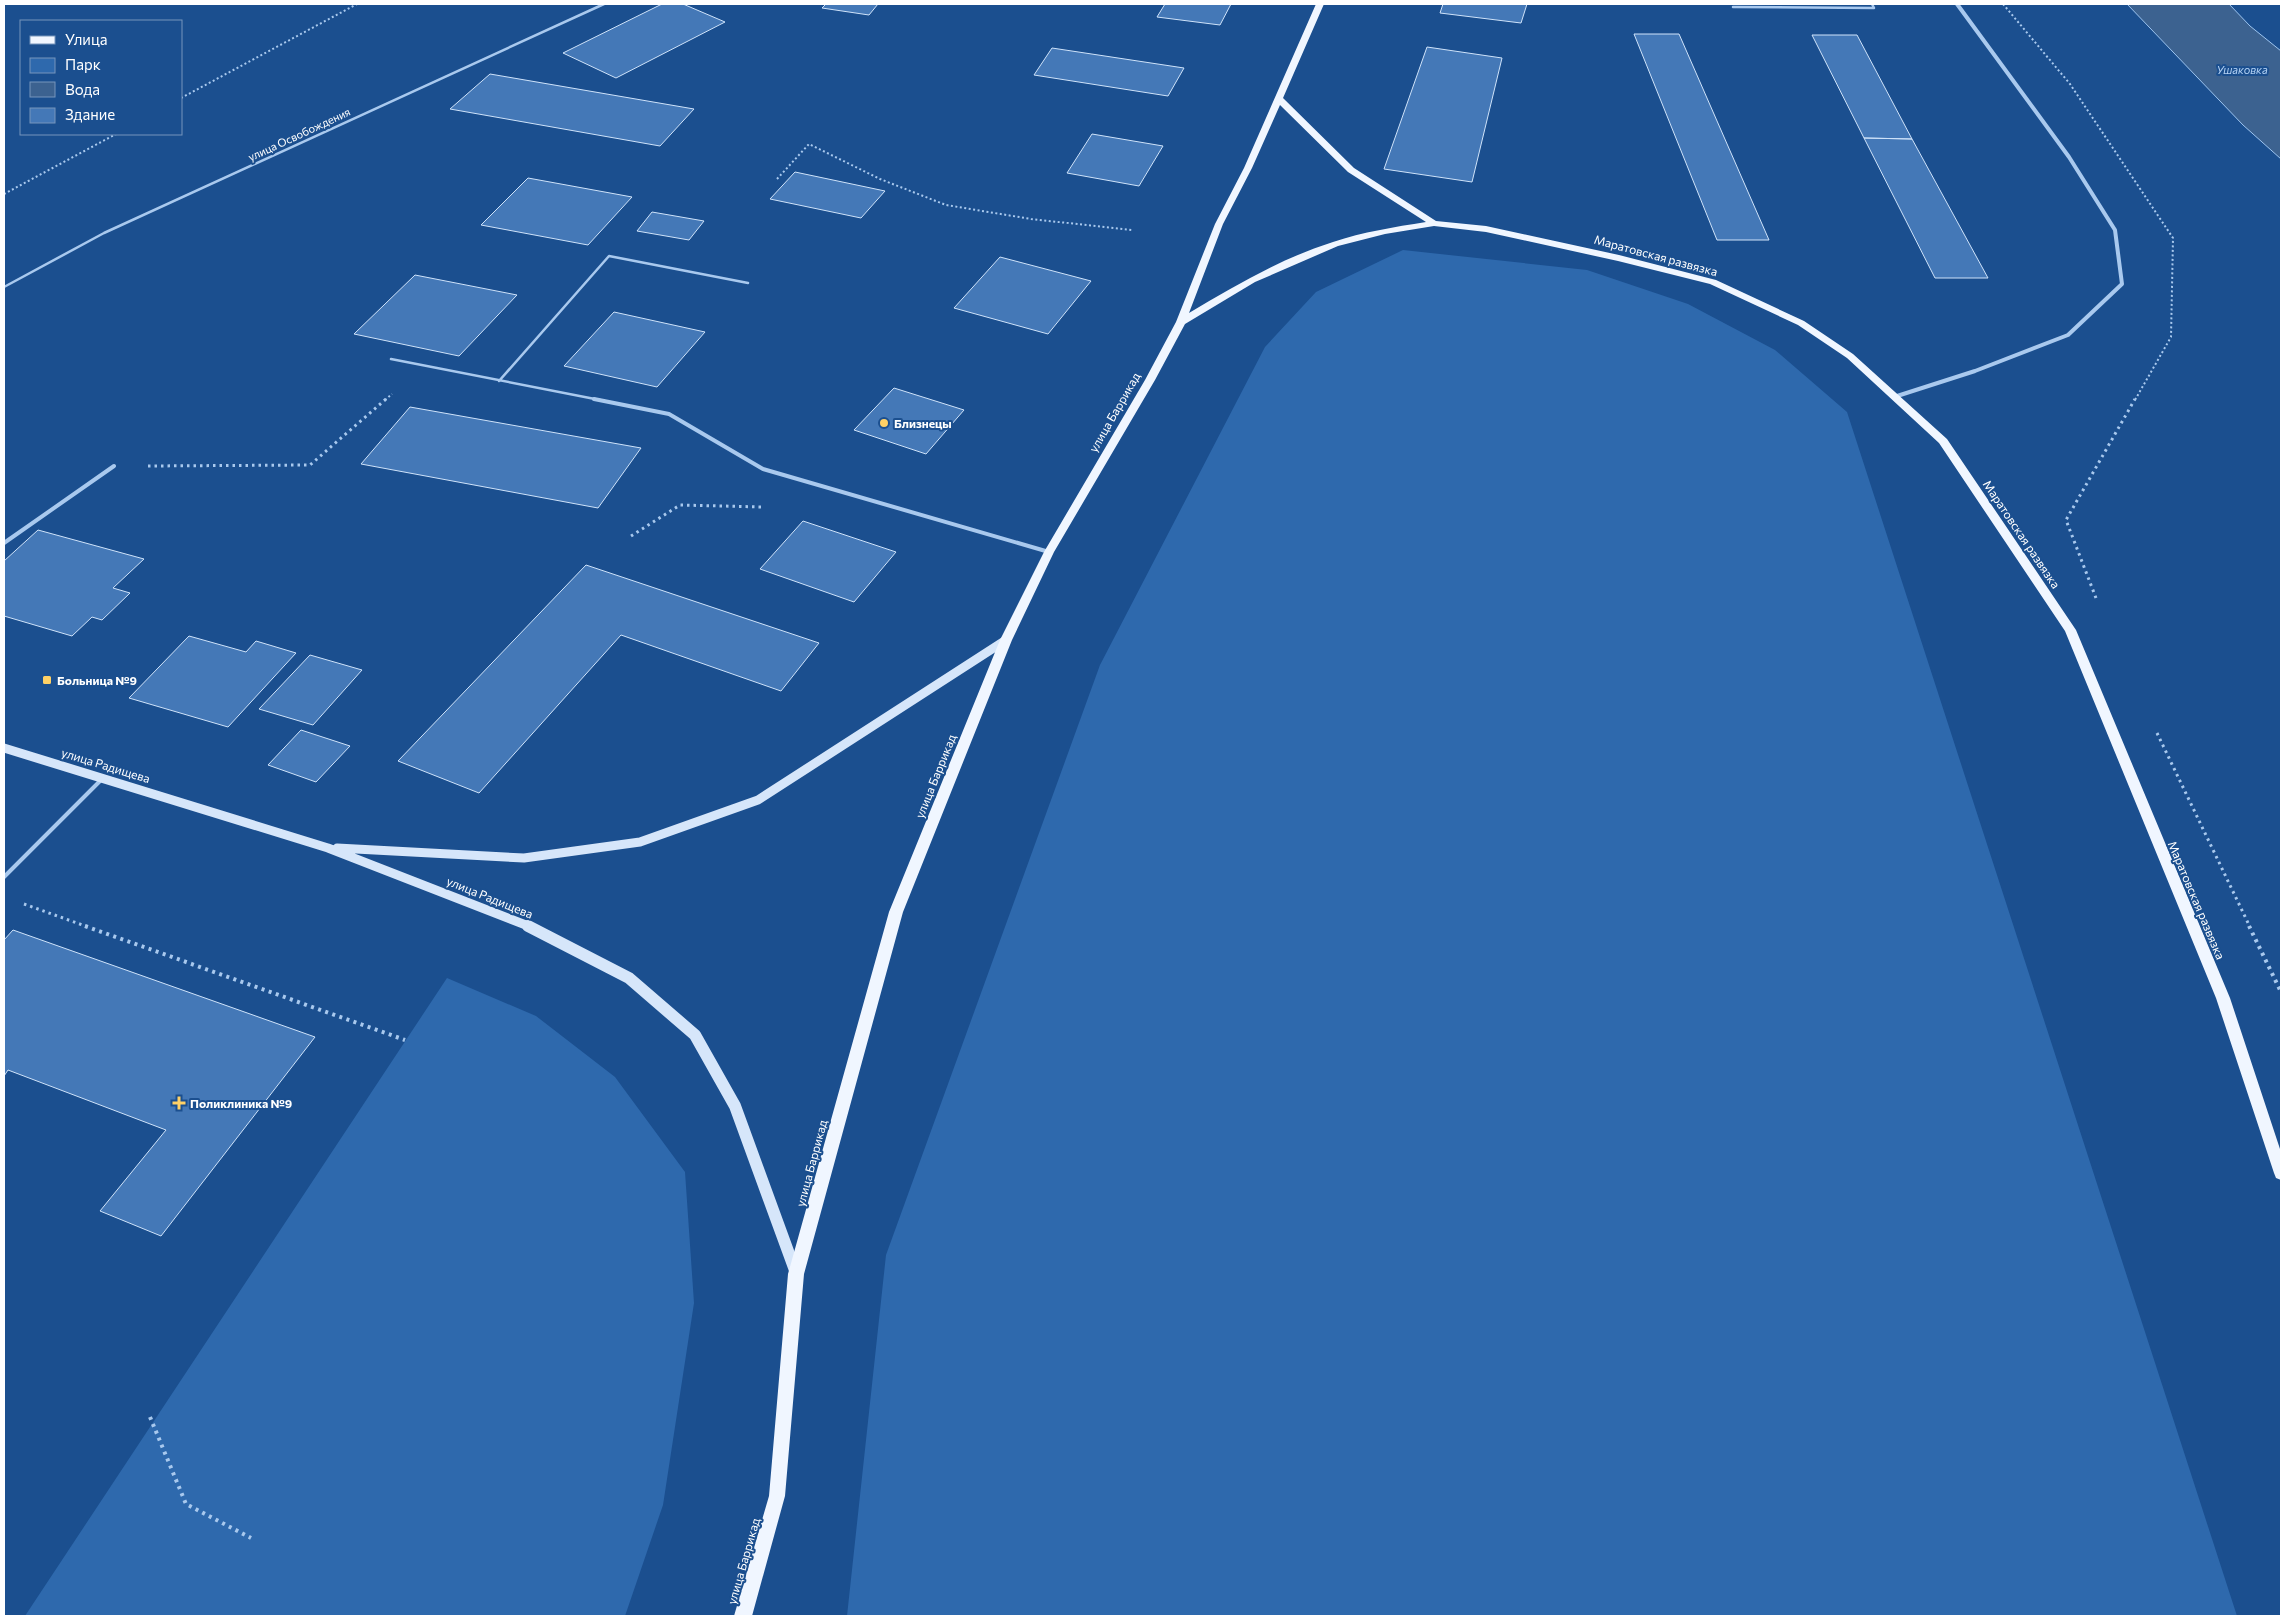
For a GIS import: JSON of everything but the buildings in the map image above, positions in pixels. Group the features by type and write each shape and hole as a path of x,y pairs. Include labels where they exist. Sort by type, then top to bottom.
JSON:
{"main road":[{"name":"улица Баррикад","path":"743,1616 777,1496 796,1274 896,912 1006,640 1049,552 1150,380 1181,322 1219,224 1248,168 1320,4"},
{"path":"1279,99 1351,170 1434,223"},
{"path":"1181,322 1252,280 1335,244 1385,230 1434,223"},
{"name":"Маратовская развязка","path":"1434,223 1486,229 1619,258 1713,282 1801,323 1850,356 1943,441 2070,630 2223,998 2281,1173"},
{"path":"328,848 524,858 640,842 758,800 1006,640"},
{"name":"улица Радищева","path":"4,748 328,848 523,924 629,978 695,1035 735,1106 796,1274"}],"street":[{"path":"1894,397 1975,371 2068,335 2122,284 2115,230 2069,157 1957,4"}],"lane":[{"name":"улица Освобождения","path":"4,287 104,233 604,4"},
{"path":"1733,7 1874,8 1872,4"},
{"path":"499,381 610,256 748,283"},
{"path":"391,359 669,414 763,469 1049,552"},
{"path":"4,543 114,466"},
{"path":"4,877 102,778"}],"path":[{"path":"182,97 358,4"},
{"path":"2003,4 2070,84 2173,238 2171,337 2066,520 2098,604"},
{"path":"4,194 114,135"},
{"path":"777,179 809,144 880,179 946,205 1031,219 1132,230"},
{"path":"114,466 310,465 425,366"},
{"path":"631,536 680,505 766,507"},
{"path":"2156,731 2281,992"},
{"path":"16,901 405,1040"},
{"path":"150,1417 186,1504 251,1538"}],"green space":[{"path":"1403,250 1587,270 1688,304 1775,350 1847,412 2237,1616 847,1616 886,1255 1100,665 1265,347 1316,292"},
{"path":"447,978 536,1016 615,1077 685,1172 694,1303 663,1505 625,1616 25,1616"}],"water":[{"name":"Ушаковка","path":"2127,4 2229,4 2250,26 2281,51 2281,159 2243,125"}],"place":[{"name":"Близнецы","path":"884,423"},
{"name":"Больница №9","path":"47,680"},
{"name":"Поликлиника №9","path":"179,1103"}]}
